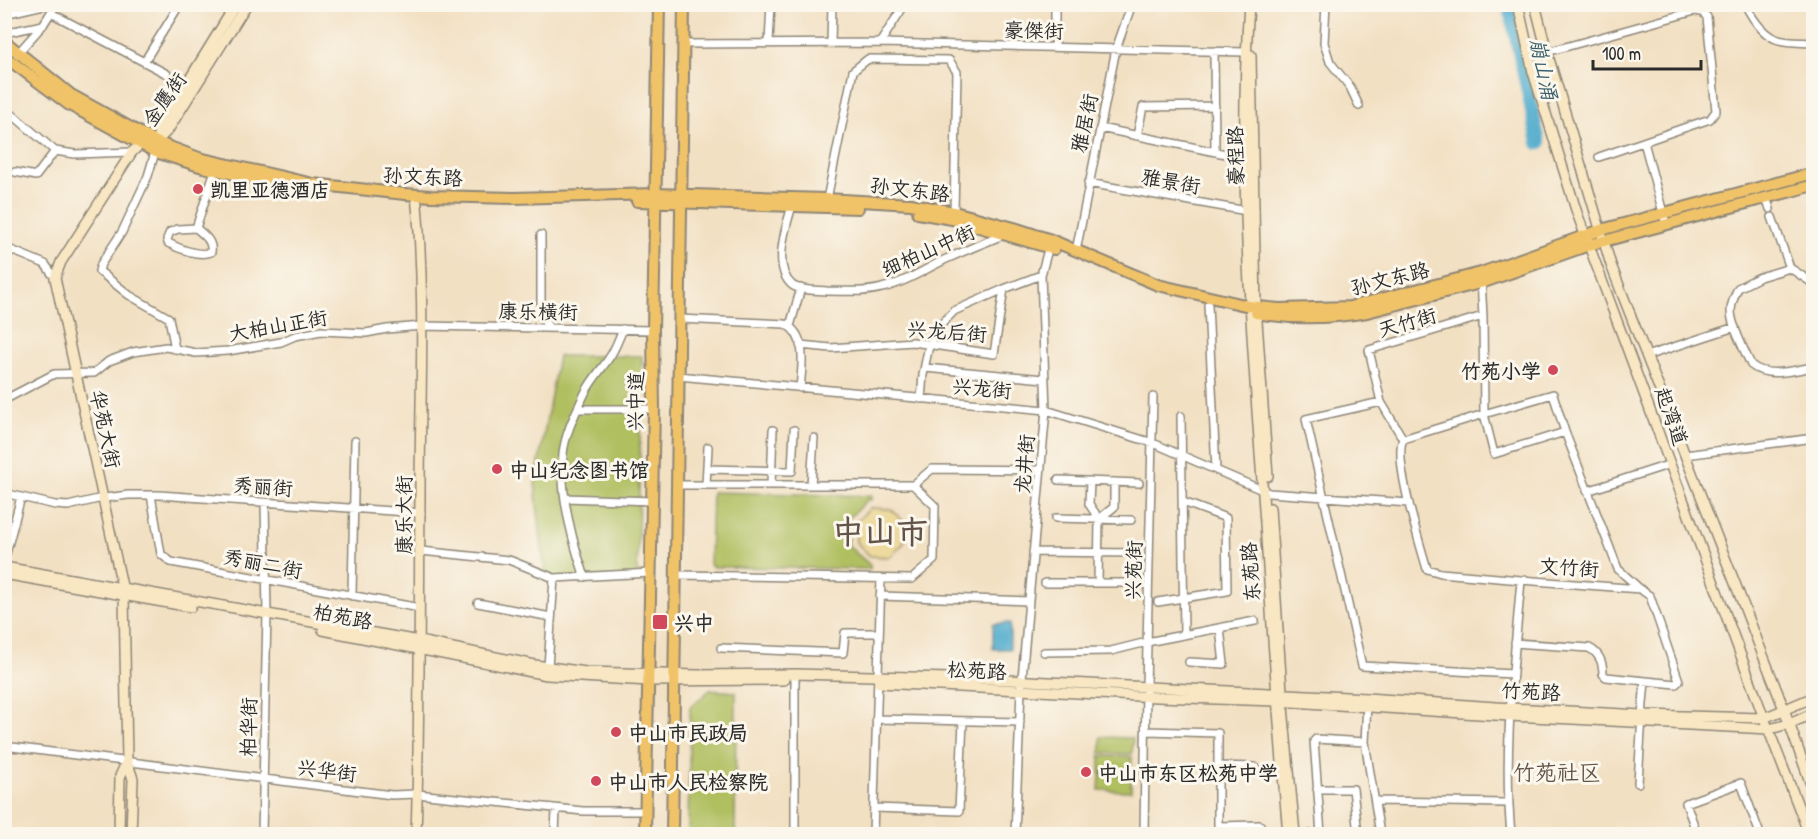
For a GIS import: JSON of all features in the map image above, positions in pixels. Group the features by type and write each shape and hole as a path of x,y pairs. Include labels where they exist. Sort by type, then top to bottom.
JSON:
{"main road":[{"name":"兴中道","path":"645,834 660,4"},
{"path":"672,834 684,4"},
{"name":"孙文东路","path":"4,41 9,58 68,104 141,144 313,184 416,198"},
{"name":"孙文东路","path":"9,58 156,147 216,170 313,191 507,203 655,198 910,211 952,219 1004,234 1076,250 1158,285 1277,316 1351,315 1481,277 1587,240 1814,173"},
{"name":"孙文东路","path":"1664,219 1814,185"},
{"name":"孙文东路","path":"682,199 827,199 911,204 954,212 1014,228 1156,292 1208,305 1253,310"}],"street":[{"path":"4,14 48,4"},
{"path":"9,58 43,25 56,4"},
{"path":"144,62 180,4"},
{"name":"金鹰街","path":"156,147 160,127 236,4"},
{"name":"金鹰街","path":"156,147 247,4"},
{"path":"769,43 771,4"},
{"path":"831,43 832,4"},
{"path":"880,43 905,4"},
{"path":"1055,4 1055,47"},
{"name":"雅居街","path":"1076,250 1116,49 1132,4"},
{"name":"豪程路","path":"1249,4 1245,52 1245,158 1253,310"},
{"name":"豪程路","path":"1253,310 1251,52 1255,4"},
{"path":"1326,4 1324,43 1330,62 1350,87 1359,106"},
{"name":"起湾道","path":"1518,4 1533,72 1561,165 1587,240 1809,834"},
{"name":"起湾道","path":"1535,4 1546,52 1602,236 1646,356 1784,709 1813,791"},
{"path":"1745,4 1753,20 1770,36 1779,40 1814,43"},
{"path":"1546,52 1695,11 1702,12 1707,17 1716,111 1714,115 1710,119 1599,157"},
{"path":"51,13 167,74"},
{"path":"4,33 43,25"},
{"name":"豪傑街","path":"684,44 880,43 1245,52"},
{"path":"1214,51 1215,153"},
{"path":"827,199 853,71 868,59 949,60 957,72 954,212"},
{"path":"1137,136 1143,107 1215,106"},
{"path":"7,110 55,151 75,154 132,152"},
{"name":"雅景街","path":"1100,128 1245,158"},
{"path":"1644,142 1664,219"},
{"path":"55,278 61,262 132,152 141,144"},
{"path":"156,147 148,176 126,224 99,271 129,295 169,318 175,349"},
{"path":"15,172 36,176 55,151"},
{"path":"1561,165 1580,159"},
{"path":"196,228 216,170"},
{"name":"雅景街","path":"1088,183 1247,211"},
{"path":"1766,197 1790,268 1814,284"},
{"name":"康乐大街","path":"416,198 422,326 416,834"},
{"path":"790,327 801,288 792,285 782,267 783,240 792,206"},
{"path":"196,228 210,242 212,247 208,254 197,253 168,243 170,232 196,228"},
{"name":"细柏山中街","path":"801,288 866,291 883,288 908,279 1014,228"},
{"path":"541,235 540,315 549,328"},
{"name":"龙井街","path":"1014,834 1022,686 1046,410 1041,275 1050,244"},
{"path":"4,247 45,264 55,278"},
{"path":"1790,268 1760,277 1738,288 1731,311 1735,327 1751,365 1761,372 1814,367"},
{"path":"921,399 930,345 935,332 954,311 1041,275"},
{"path":"1481,277 1484,414 1494,454 1565,432"},
{"name":"华苑大街","path":"55,278 123,592 127,762 133,779 131,834"},
{"name":"兴龙后街","path":"800,345 831,348 913,342 953,350 994,354 1004,289"},
{"path":"1208,305 1216,470"},
{"name":"东苑路","path":"1253,310 1288,834"},
{"path":"1616,318 1630,313"},
{"name":"天竹街","path":"1381,402 1369,350 1483,316"},
{"path":"680,319 785,324 795,332 800,345 802,358 800,388"},
{"name":"大柏山正街","path":"4,400 54,374 94,373 109,361 133,352 166,347 196,353 228,351 281,342 295,336 321,331 366,333 422,326"},
{"name":"康乐横街","path":"422,326 653,330"},
{"path":"1646,356 1735,327"},
{"path":"585,577 574,548 567,516 563,453 569,429 586,391 612,353 623,329"},
{"path":"925,368 1044,379"},
{"name":"兴龙街","path":"678,376 1046,410 1152,443 1266,491"},
{"name":"文竹街","path":"1553,394 1565,432 1618,569 1640,589 1441,573 1427,569 1409,503 1401,458 1400,445 1403,439 1553,394"},
{"name":"兴苑街","path":"1144,834 1152,397"},
{"path":"1403,439 1381,402 1306,418 1362,666 1513,674"},
{"path":"578,408 654,409"},
{"path":"1181,416 1184,635"},
{"path":"771,485 773,430"},
{"path":"707,469 792,471 794,430"},
{"path":"811,485 814,438"},
{"path":"1685,455 1814,438"},
{"path":"352,596 355,441"},
{"path":"706,485 708,447"},
{"path":"1587,491 1671,464"},
{"path":"677,485 913,485 932,469 1040,470"},
{"path":"1058,480 1139,483"},
{"path":"1090,481 1089,504 1100,519 1098,583"},
{"path":"1100,519 1114,507 1114,482"},
{"path":"677,575 912,579 934,560 936,506 913,485"},
{"path":"1266,491 1409,503"},
{"name":"秀丽街","path":"4,493 68,506 128,495 151,495 421,513"},
{"name":"秀丽二街","path":"151,495 161,554 165,558 183,565 420,608"},
{"path":"4,561 21,497"},
{"path":"565,498 652,501"},
{"name":"柏华街","path":"262,834 266,502"},
{"path":"1158,602 1227,591 1226,518 1183,502"},
{"path":"1056,518 1131,520"},
{"path":"421,551 509,560 554,578 651,573"},
{"path":"1033,552 1137,553"},
{"name":"柏苑路","path":"4,567 123,592"},
{"name":"柏苑路","path":"4,574 123,592 548,667 649,677"},
{"path":"548,667 554,578"},
{"path":"873,834 880,579"},
{"path":"1511,834 1508,803 1510,712 1521,580"},
{"path":"1046,583 1136,583"},
{"path":"1515,643 1589,648 1600,657 1603,674 1606,677 1676,684 1679,681 1650,596 1640,589"},
{"path":"880,596 1029,601"},
{"path":"478,603 551,617"},
{"path":"1044,652 1111,651 1255,621"},
{"path":"1189,662 1224,664 1220,628"},
{"path":"721,648 843,653 844,633 879,633"},
{"name":"柏苑路","path":"419,645 546,675 676,677"},
{"name":"松苑路","path":"676,677 795,677 1280,698"},
{"path":"795,677 795,834"},
{"path":"1638,783 1645,681"},
{"name":"竹苑路","path":"1642,719 1764,718 1814,697"},
{"name":"东苑路","path":"1280,698 1295,834"},
{"name":"竹苑路","path":"1280,698 1642,719 1769,729 1789,724 1814,713"},
{"path":"1367,702 1365,742 1380,834"},
{"path":"876,719 1020,722"},
{"path":"874,807 959,811 963,721"},
{"path":"1146,731 1218,734 1218,834"},
{"path":"1310,834 1319,834 1314,741 1316,739 1365,742"},
{"name":"兴华街","path":"4,746 392,795 417,794 583,811 646,812"},
{"name":"华苑大街","path":"119,834 120,776 127,762"},
{"path":"1218,766 1255,767"},
{"path":"1697,834 1686,802 1741,783 1760,834"},
{"path":"1317,789 1353,789 1358,834"},
{"path":"1795,795 1813,791"},
{"path":"1375,801 1508,803"},
{"path":"555,834 556,809"},
{"path":"1218,826 1260,825"}],"green space":[{"path":"558,356 642,356 637,581 545,578 535,484"},
{"path":"712,492 872,496 872,500 868,499 849,518 847,545 870,565 870,569 713,567 710,564"},
{"path":"710,690 736,692 735,834 688,834 690,707"},
{"path":"1101,737 1133,738 1132,754 1101,753"},
{"path":"1100,756 1132,757 1131,773 1100,772"},
{"path":"1100,774 1131,775 1131,791 1099,790"}],"sand":[{"path":"870,508 891,509 905,523 904,543 890,557 870,556 856,542 856,522"}],"water":[{"path":"1010,623 1010,649 993,649 993,624"}],"waterway":[{"name":"崩山涌","path":"1509,4 1539,143"}],"place":[{"name":"凯里亚德酒店","path":"198,189"},
{"name":"竹苑小学","path":"1553,370"},
{"name":"中山纪念图书馆","path":"497,469"},
{"name":"兴中","path":"660,622"},
{"name":"中山市民政局","path":"616,732"},
{"name":"中山市东区松苑中学","path":"1086,772"},
{"name":"中山市人民检察院","path":"596,781"}],"district":[{"name":"中山市","path":"880,531"},
{"name":"竹苑社区","path":"1557,772"}]}
